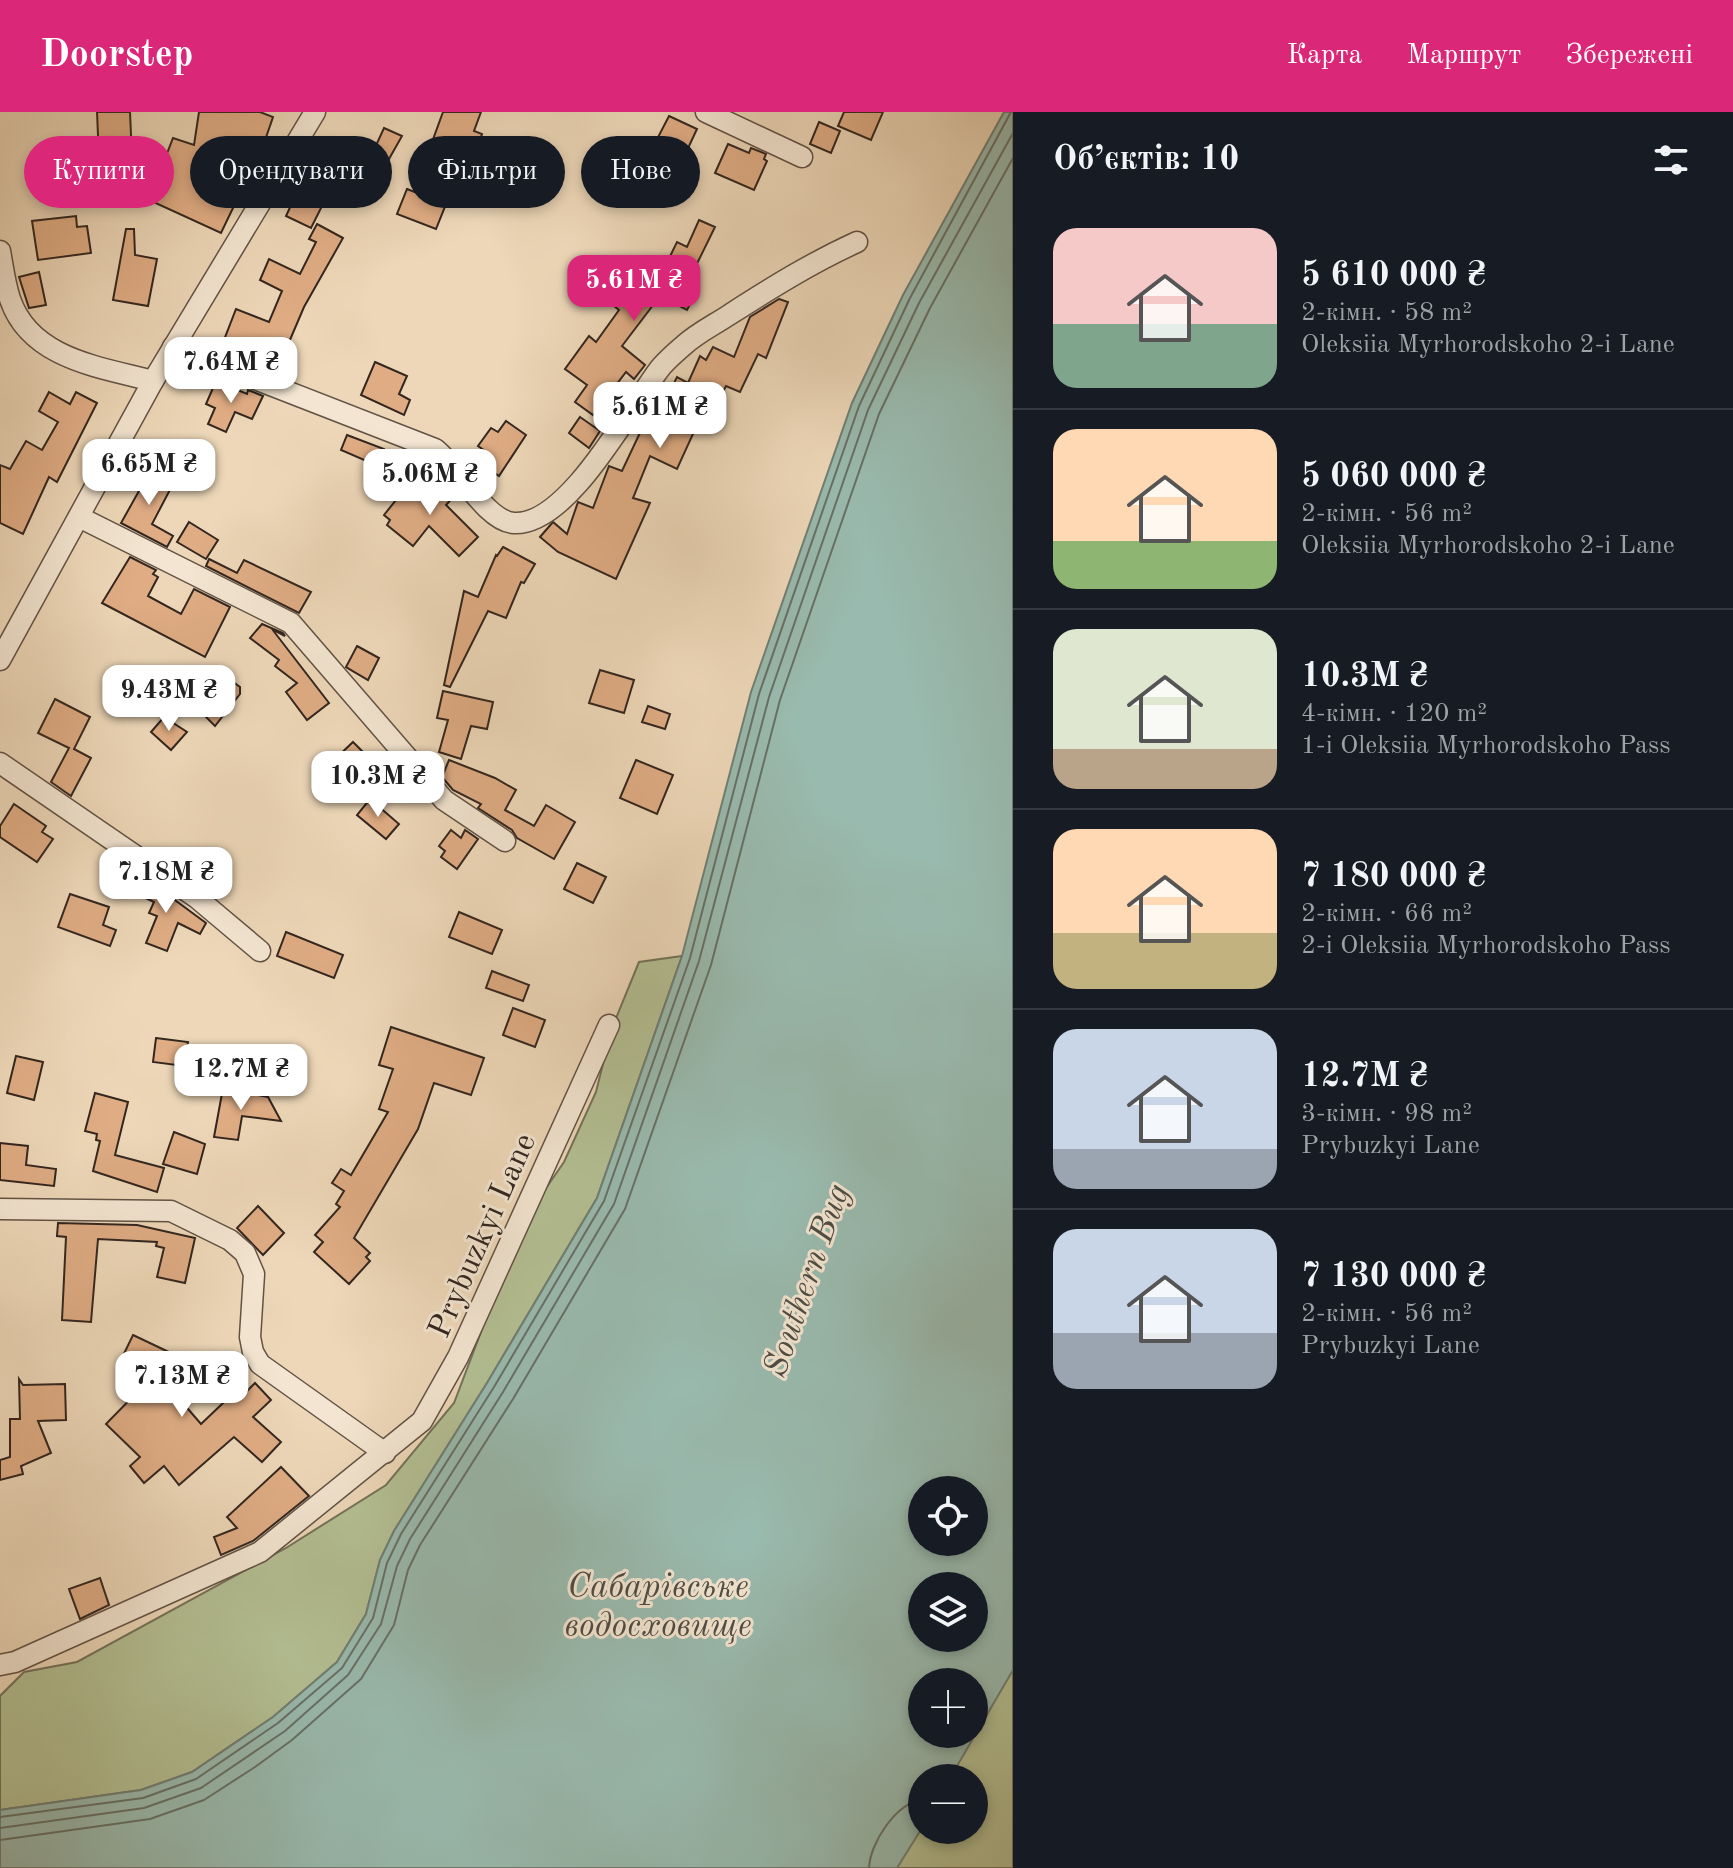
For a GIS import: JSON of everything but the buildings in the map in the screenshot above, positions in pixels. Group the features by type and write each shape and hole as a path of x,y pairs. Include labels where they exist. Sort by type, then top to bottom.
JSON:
{"street":[{"path":"0,660 153,381 315,112"},
{"path":"706,112 802,157"},
{"path":"173,347 435,449 449,460 489,510 501,519 516,523 551,509 570,492 601,456 662,366 687,342 805,266 857,242"},
{"path":"0,251 10,299 22,323 43,344 71,360 153,381"},
{"path":"79,517 291,623 444,800 505,841"},
{"path":"0,763 197,898 260,951"},
{"name":"Prybuzkyi Lane","path":"0,1665 15,1662 260,1552 422,1421 458,1357 609,1025"},
{"path":"0,1209 171,1211 230,1240 245,1253 254,1274 250,1337 260,1364 385,1453"}],"green space":[{"path":"682,956 597,1198 394,1531 380,1560 366,1614 337,1662 273,1717 192,1772 141,1790 0,1810 0,1696 24,1672 77,1662 286,1548 386,1485 454,1403 500,1282 542,1194 564,1162 596,1092 612,1028 639,962"},
{"path":"1013,1458 1013,1868 872,1868 908,1775 908,1844 988,1844 988,1764 912,1764 919,1748 988,1748 988,1668 974,1668 974,1652 988,1652 988,1573"}],"water":[{"name":"Сабарівське водосховище","path":"1004,112 1013,112 1013,1670 988,1713 988,1668 908,1668 908,1748 968,1748 958,1764 908,1764 908,1844 912,1844 897,1868 0,1868 0,1810 141,1790 192,1772 273,1717 337,1662 366,1614 380,1560 394,1531 597,1198 682,956 751,692 852,403 903,295"}],"water label":[{"name":"Southern Bug","path":"805,1280"}]}
